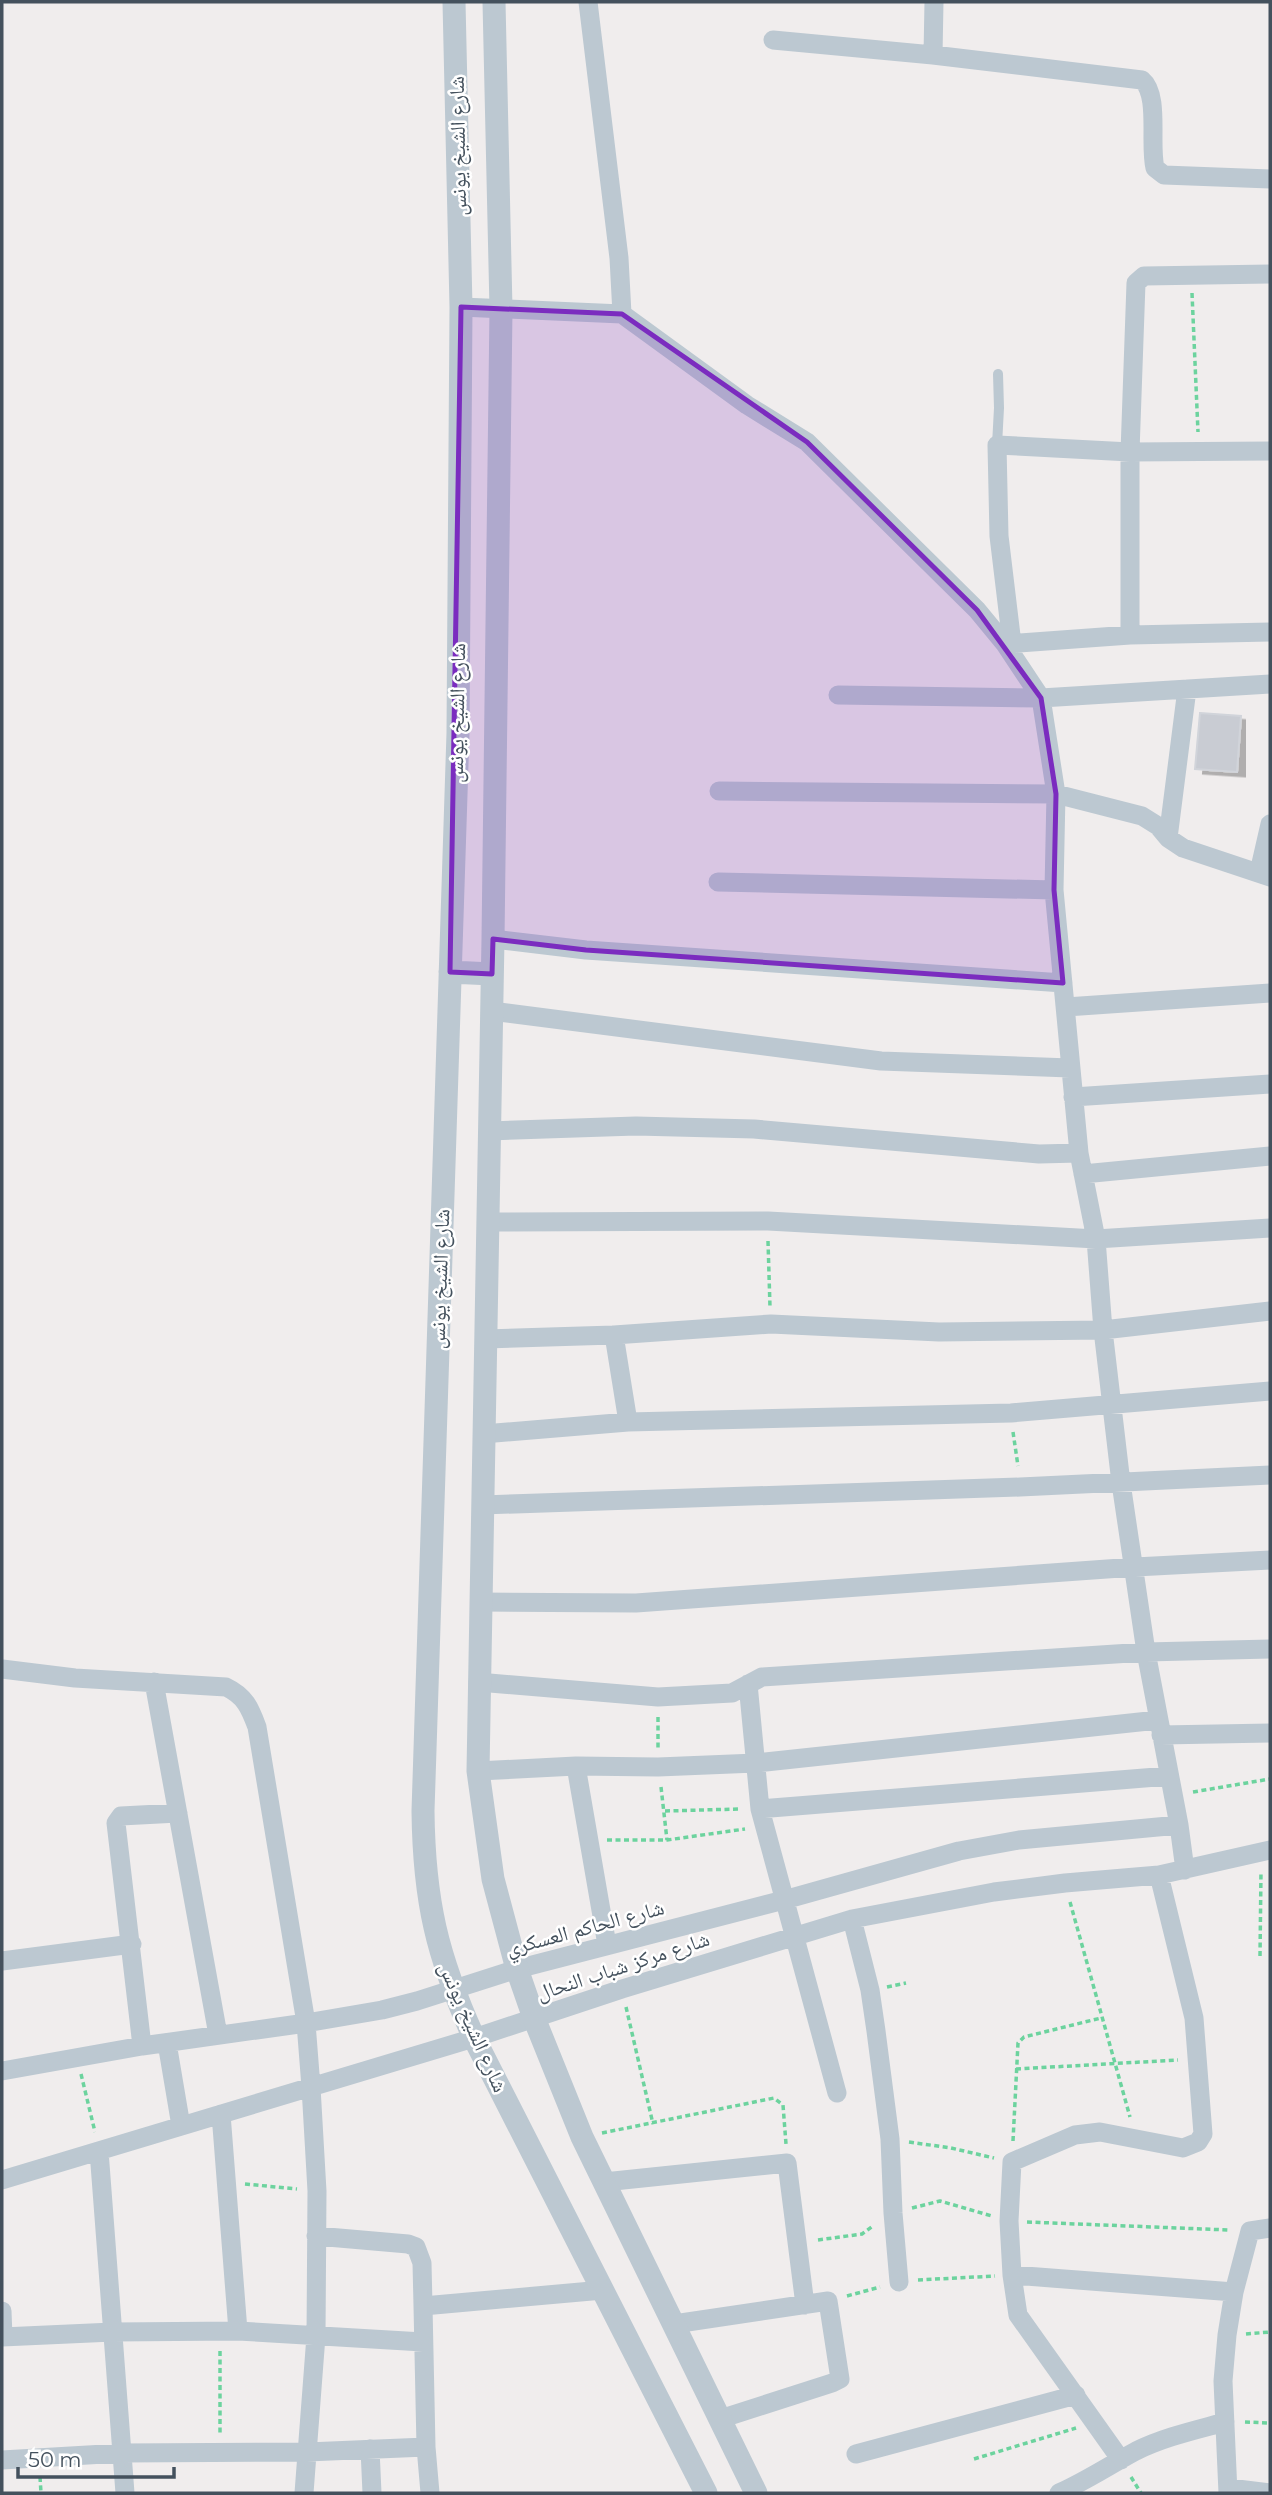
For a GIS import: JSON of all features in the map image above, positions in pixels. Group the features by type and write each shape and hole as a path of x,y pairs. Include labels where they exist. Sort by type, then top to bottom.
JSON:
{"street":[{"name":"شارع الشيخ يونس","path":"454,2 461,307 458,733 424,1860 430,1909 452,1990 706,2493"},
{"name":"شارع الشيخ يونس","path":"494,2 501,309 478,1771 493,1879 517,1969 534,2018 582,2137 756,2493"},
{"path":"588,2 619,258 622,314"},
{"path":"933,55 934,2"},
{"path":"773,40 933,55 1142,80 1149,86 1152,96 1152,155 1155,168 1164,174 1270,179"},
{"path":"1130,635 1130,452 1136,283 1144,276 1270,274"},
{"path":"461,307 622,314 747,405 807,442 978,610 1009,644 1041,698 1056,794 1054,890 1079,1153 1096,1239 1110,1404 1121,1483 1146,1652 1185,1870"},
{"path":"1009,644 999,536 997,444 1130,452 1270,451"},
{"path":"1009,644 1130,635 1270,632"},
{"path":"838,695 1041,698 1270,684"},
{"path":"1168,838 1187,689"},
{"path":"719,790 1056,794 1142,816 1183,848 1264,874 1270,824"},
{"path":"718,883 1054,890"},
{"path":"493,939 586,950 1063,983"},
{"path":"450,972 492,974"},
{"path":"1066,1007 1270,993"},
{"path":"491,1011 881,1061 1070,1068"},
{"path":"1073,1097 1270,1084"},
{"path":"489,1131 636,1126 741,1129 1040,1154 1079,1153"},
{"path":"1083,1174 1270,1156"},
{"path":"488,1222 768,1222 1096,1239 1270,1228"},
{"path":"485,1339 614,1335 771,1324 939,1332 1103,1330 1270,1311"},
{"path":"614,1335 628,1422"},
{"path":"483,1434 628,1422 1011,1413 1270,1391"},
{"path":"482,1505 1020,1488 1270,1475"},
{"path":"480,1602 636,1603 1135,1567 1270,1560"},
{"path":"478,1682 658,1697 732,1693 762,1677 1146,1652 1270,1649"},
{"path":"2,1669 75,1678 226,1687 239,1693 249,1704 257,1727 306,2023 311,2087 317,2191 316,2336 304,2493"},
{"path":"154,1682 218,2035"},
{"path":"748,1684 762,1817 837,2093"},
{"path":"478,1771 576,1766 658,1767 756,1763 1160,1728 1270,1734"},
{"path":"576,1766 607,1945"},
{"path":"762,1817 1171,1786"},
{"path":"142,2046 117,1819 121,1816 178,1813"},
{"name":"شارع الحاكم العسكري","path":"2,2071 142,2046 382,2010 517,1969 971,1848 1079,1833 1179,1825"},
{"name":"شارع مركز شباب النحال","path":"2,2180 474,2038 622,1989 852,1919 994,1892 1158,1875 1266,1851"},
{"path":"1121,2460 1018,2315 1012,2275 1009,2221 1012,2162 1075,2135 1100,2133 1183,2148 1198,2142 1203,2134 1194,2018 1158,1875"},
{"path":"852,1919 870,1990 890,2139 899,2281"},
{"path":"2,1961 132,1944"},
{"path":"167,2043 181,2126"},
{"path":"221,2115 228,2182 229,2331"},
{"path":"99,2151 125,2493"},
{"path":"604,2182 787,2163 805,2305"},
{"path":"1270,2228 1250,2231 1234,2292 1223,2381 1228,2491 1270,2493"},
{"path":"316,2236 408,2244 416,2247 422,2263 426,2447 430,2493"},
{"path":"1012,2275 1234,2292"},
{"path":"423,2306 603,2290"},
{"path":"674,2324 828,2301 840,2379 720,2419"},
{"path":"2,2311 2,2337 229,2331 423,2342"},
{"path":"856,2454 1076,2395"},
{"path":"1059,2493 1161,2441 1225,2422"},
{"path":"2,2460 122,2453 307,2452 426,2447"},
{"path":"370,2449 372,2493"}],"lane":[{"path":"997,444 998,374"}],"path":[{"path":"1191,275 1199,451"},
{"path":"768,1222 771,1324"},
{"path":"1011,1413 1020,1488"},
{"path":"658,1697 658,1767 667,1840"},
{"path":"1171,1786 1270,1779"},
{"path":"664,1811 762,1817"},
{"path":"589,1840 667,1840 762,1817"},
{"path":"1261,1956 1266,1851"},
{"path":"1065,1883 1135,2138"},
{"path":"622,1989 653,2124"},
{"path":"890,2139 951,2148 1012,2162 1018,2043 1024,2037 1101,2018"},
{"path":"77,2058 99,2151"},
{"path":"1016,2069 1198,2058"},
{"path":"582,2137 774,2098 783,2105 787,2163"},
{"path":"228,2182 317,2191"},
{"path":"798,2243 862,2234 893,2213 940,2201 1009,2221 1250,2231"},
{"path":"828,2301 899,2281 1012,2275"},
{"path":"220,2452 229,2331"},
{"path":"974,2459 1095,2422"},
{"path":"1225,2422 1270,2423"}],"highlighted area":[{"path":"461,307 622,314 807,442 977,610 1041,698 1056,794 1054,890 1063,983 586,950 493,939 492,974 450,972"}],"building":[{"path":"1200,713 1241,716 1237,772 1195,769"}]}
